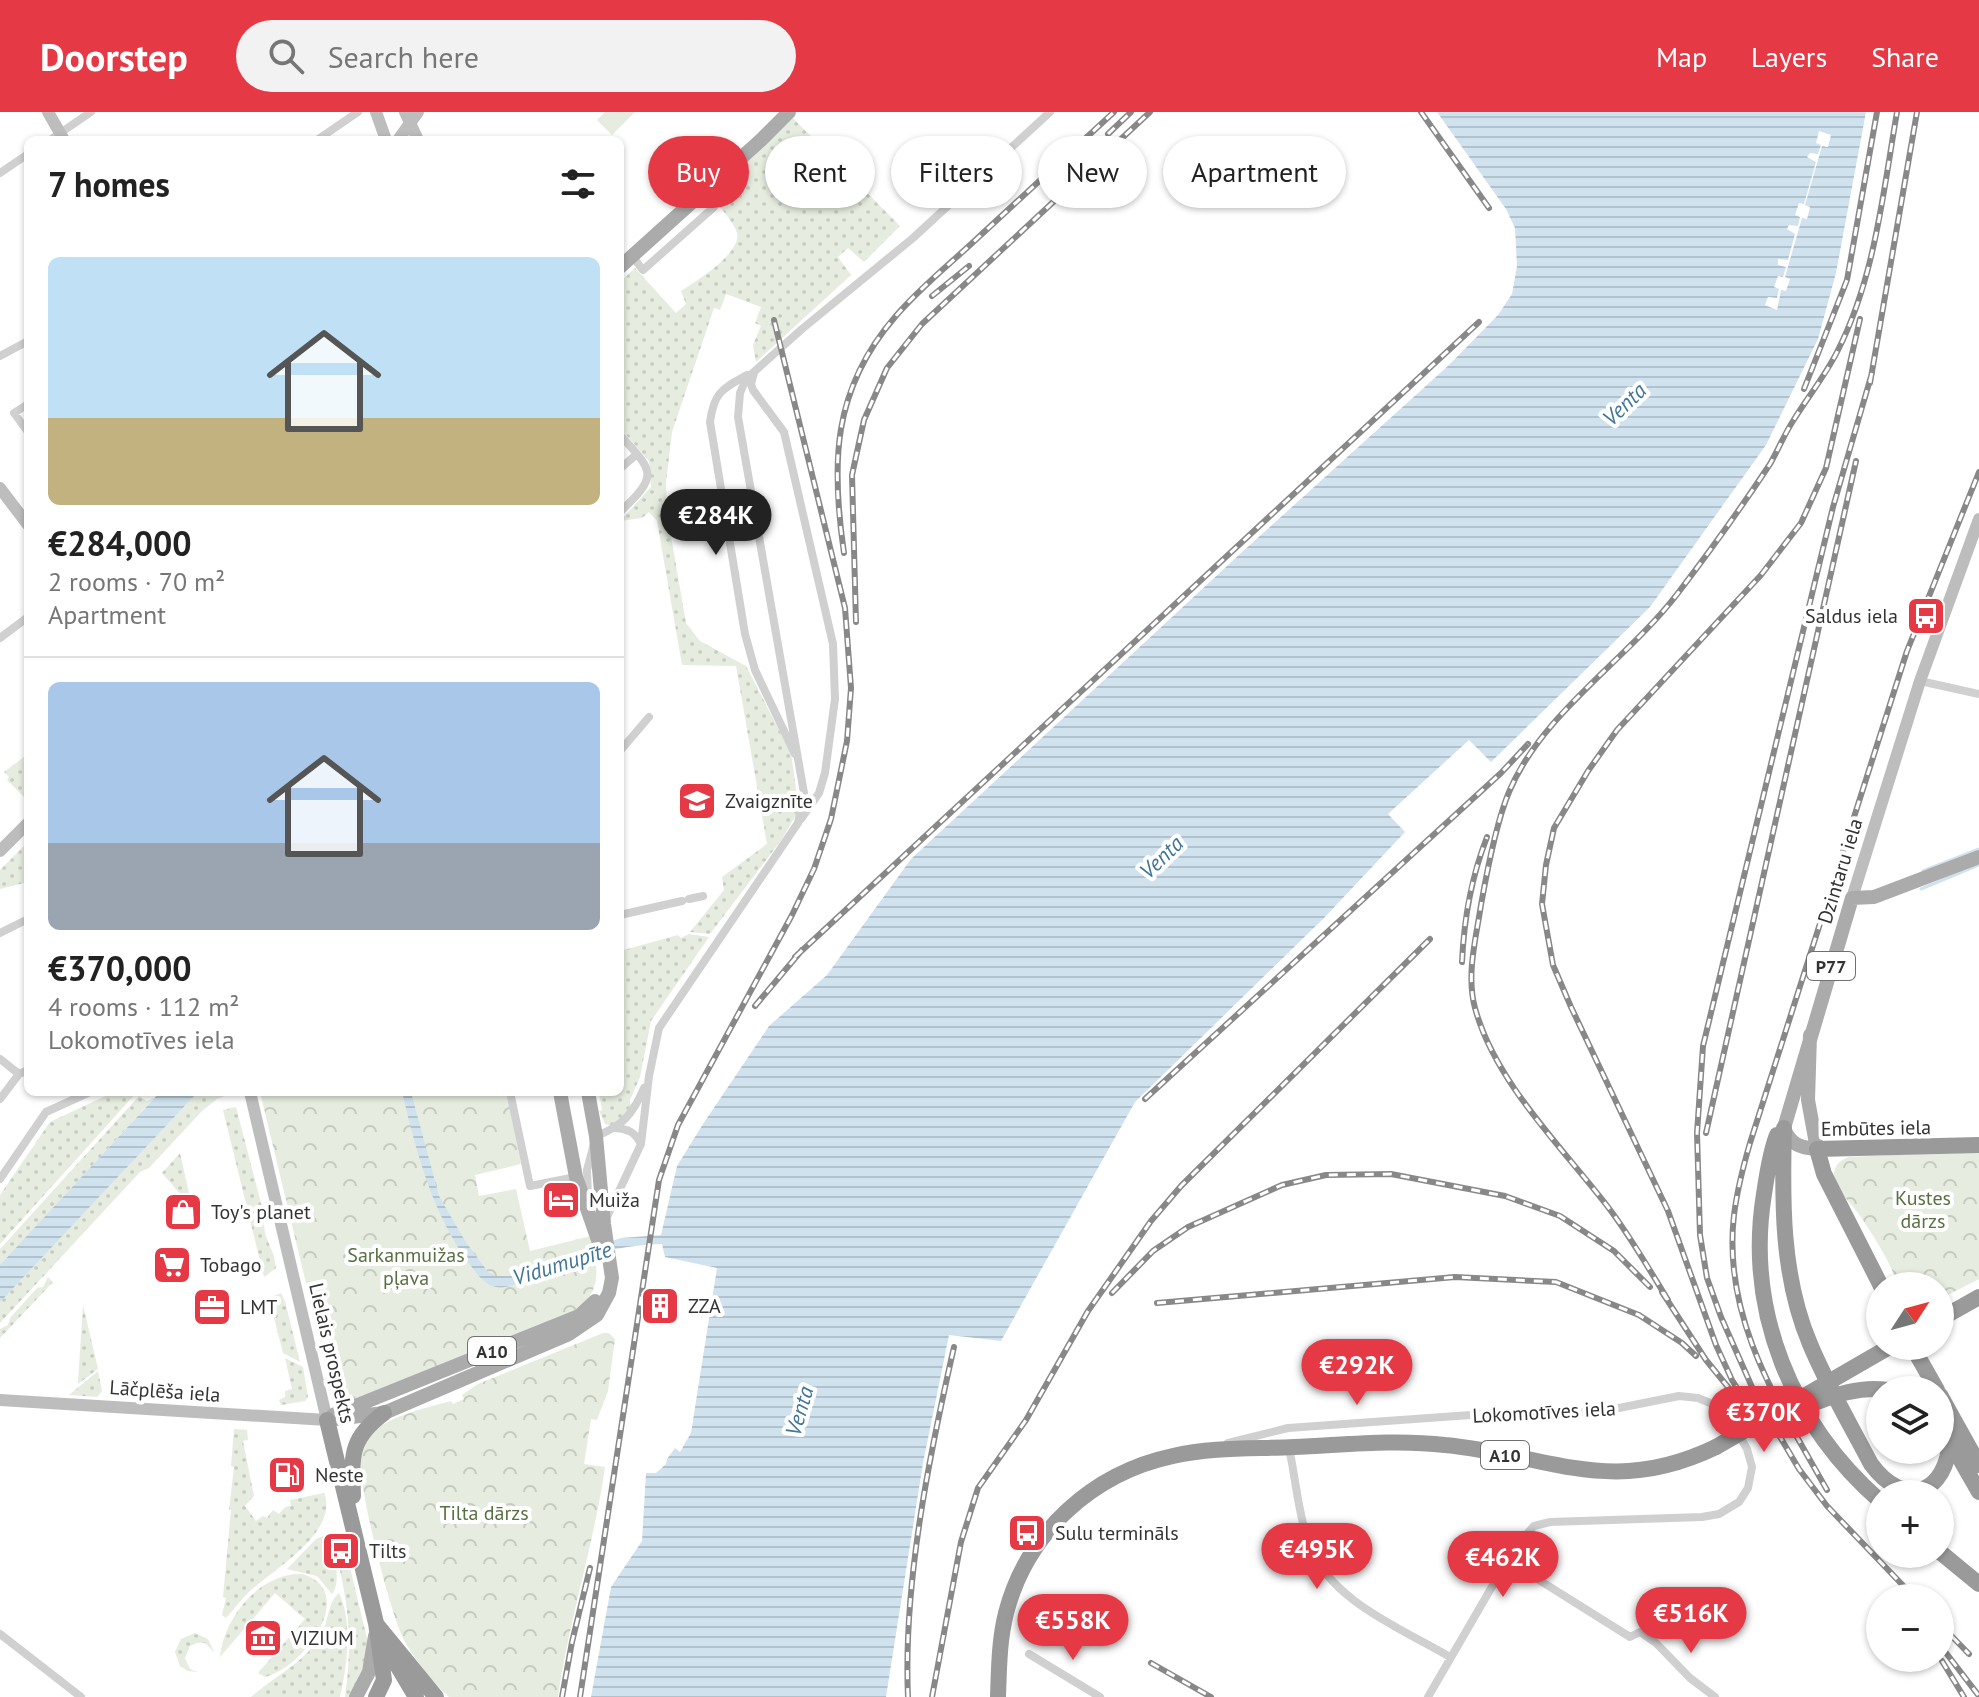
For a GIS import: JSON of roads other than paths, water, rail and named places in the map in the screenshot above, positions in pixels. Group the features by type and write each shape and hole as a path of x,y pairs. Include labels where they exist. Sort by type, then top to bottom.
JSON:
{"highway":[{"name":"Dzintaru iela","path":"1784,1128 1784,1232 1795,1292 1809,1342 1866,1454"},
{"path":"1784,1128 1776,1136 1760,1216 1760,1259 1768,1319 1794,1393 1840,1463 1866,1488"},
{"name":"Embūtes iela","path":"1817,1149 1979,1145"},
{"path":"1817,1149 1834,1196 1874,1272"},
{"path":"1954,1311 1979,1297"},
{"name":"A10","path":"998,1697 999,1656 1007,1610 1022,1570 1044,1536 1076,1503 1111,1478 1151,1461 1201,1451 1390,1443 1441,1444 1568,1469 1621,1473 1661,1466 1716,1447 1867,1360"},
{"name":"A10","path":"1757,1424 1866,1388"},
{"name":"A10","path":"353,1526 352,1454 363,1431 384,1413"},
{"path":"1954,1416 1974,1445 1979,1465"},
{"name":"Lielais prospekts","path":"327,1420 376,1623"},
{"path":"1954,1446 1979,1492"},
{"name":"Dzintaru iela","path":"1871,1464 1883,1481 1901,1490 1916,1490 1933,1484 1946,1464"},
{"path":"1954,1563 1979,1584"},
{"path":"376,1623 436,1697"},
{"name":"A10","path":"376,1623 414,1695"},
{"name":"A10","path":"376,1623 384,1680 376,1697"},
{"name":"A10","path":"376,1697 393,1689 414,1695"}],"main road":[{"path":"48,112 57,136"},
{"path":"376,112 385,136"},
{"path":"624,263 790,112"},
{"path":"400,136 412,116"},
{"path":"412,116 417,136"},
{"path":"0,488 24,520"},
{"name":"Dzintaru iela","path":"1784,1128 1920,681 1979,519"},
{"path":"0,851 24,827"},
{"path":"1852,898 1874,897 1979,857"},
{"name":"P77","path":"1810,1035 1808,1100 1817,1149"},
{"name":"Lielais prospekts","path":"251,1096 327,1420"},
{"name":"A10","path":"561,1096 576,1177 602,1231"},
{"name":"A10","path":"384,1413 569,1334 597,1315 609,1293 612,1278 602,1231 596,1136 589,1096"},
{"name":"Embūtes iela","path":"1784,1128 1794,1144 1817,1149"},
{"name":"A10","path":"327,1420 333,1414 579,1316 601,1291 607,1262"},
{"name":"Lāčplēša iela","path":"0,1400 327,1420"},
{"path":"327,1420 384,1413"},
{"path":"356,1697 369,1672 376,1623"}],"street":[{"path":"61,136 91,112"},
{"path":"323,136 358,112"},
{"path":"798,823 804,793 801,765 738,417 740,393 746,379 913,238 1050,112"},
{"path":"0,173 24,157"},
{"path":"0,356 24,343"},
{"path":"755,371 723,388 713,403 710,422 745,634 755,670 801,765"},
{"path":"602,1231 641,1144 655,1039 664,1020 819,793 825,773 834,713 836,669 833,644 784,432 753,390 751,384 755,371"},
{"path":"24,407 14,413 24,427"},
{"path":"624,439 648,468 647,484 624,508"},
{"path":"624,465 637,454"},
{"path":"0,638 24,620"},
{"path":"1920,681 1979,694"},
{"path":"624,746 649,717"},
{"path":"624,914 703,896"},
{"path":"0,933 24,921"},
{"path":"0,1059 23,1072 0,1099"},
{"path":"588,1207 587,1170 596,1136 627,1120 637,1106 649,1076"},
{"path":"0,1179 46,1112 81,1096"},
{"path":"511,1096 530,1186 576,1177"},
{"path":"616,1128 627,1129 637,1136 641,1144"},
{"name":"Lokomotīves iela","path":"1201,1451 1288,1428 1513,1412 1599,1412 1679,1396 1698,1398 1715,1405 1732,1422 1747,1449 1752,1467 1748,1488 1739,1502 1719,1514 1702,1517 1550,1522 1534,1526 1507,1560 1428,1697"},
{"path":"1289,1447 1310,1546 1333,1585 1355,1602 1450,1657"},
{"path":"1507,1560 1630,1637 1640,1632 1715,1697"},
{"path":"0,1634 81,1697"},
{"path":"1029,1654 1100,1697"}],"water":[{"path":"1437,112 1866,112 1836,273 1818,339 1766,445 1650,607 1491,762 1469,740 1388,814 1405,832 1324,918 1135,1102 1001,1341 949,1335 923,1463 886,1697 591,1697 611,1587 642,1541 646,1473 656,1473 666,1464 675,1448 680,1452 691,1433 717,1268 665,1257 662,1244 614,1249 567,1262 513,1285 490,1285 478,1275 446,1226 420,1161 403,1096 412,1096 439,1196 465,1241 488,1272 496,1276 511,1276 621,1238 661,1235 677,1166 703,1124 769,1026 827,975 911,859 1449,365 1498,315 1512,294 1517,266 1515,228 1506,209"},
{"path":"156,1096 194,1096 0,1302 0,1265"}],"waterway":[{"path":"1923,871 1979,849"},
{"path":"1921,889 1979,865"}],"railway":[{"path":"844,553 838,489 841,429 848,400 874,344 922,289 1114,112"},
{"path":"1108,134 1131,112"},
{"path":"856,622 852,475 864,420 887,368 922,324 1150,112"},
{"path":"1421,112 1489,208"},
{"path":"1804,389 1847,280 1877,112"},
{"path":"1668,1300 1616,1218 1514,1088 1485,1035 1475,1008 1471,983 1486,877 1504,804 1542,737 1678,593 1770,464 1790,426 1832,361 1850,324 1869,265 1897,112"},
{"path":"1870,383 1917,112"},
{"path":"932,296 969,266"},
{"path":"1769,1439 1732,1380 1716,1345 1668,1211 1553,965 1542,904 1554,828 1588,771 1617,730 1761,575 1801,523 1826,468 1860,319"},
{"path":"580,1697 659,1180 678,1125 814,869 831,819 847,741 851,688 845,608 774,320"},
{"path":"795,957 1479,322"},
{"path":"1872,373 1833,507 1703,1046 1697,1133 1700,1235 1707,1278 1756,1396 1799,1469 1827,1506 1902,1584"},
{"path":"1706,1133 1856,461"},
{"path":"1827,1490 1773,1393 1745,1325 1733,1253 1735,1206 1750,1143 1907,651 1979,472"},
{"path":"1145,1099 1501,773 1528,744"},
{"path":"1462,962 1469,898 1487,837"},
{"path":"932,1697 961,1542 978,1488 1026,1420 1088,1311 1151,1221 1181,1186 1430,939"},
{"path":"755,1006 802,950"},
{"path":"1112,1293 1153,1251 1188,1227 1282,1185 1326,1175 1391,1174 1505,1196 1560,1216 1614,1251 1650,1287"},
{"path":"1157,1303 1455,1277 1556,1282 1639,1315 1696,1356"},
{"path":"1662,1292 1706,1360 1728,1387"},
{"path":"908,1697 914,1566 927,1476 954,1347"},
{"path":"562,1697 590,1568"},
{"path":"1954,1638 1969,1654"},
{"path":"1151,1663 1211,1697"},
{"path":"1954,1663 1979,1696"},
{"path":"1949,1672 1964,1697"}],"place":[{"name":"Saldus iela","path":"1926,616"},
{"name":"Zvaigznīte","path":"697,801"},
{"name":"Muiža","path":"561,1200"},
{"name":"Toy's planet","path":"183,1212"},
{"name":"Tobago","path":"172,1265"},
{"name":"ZZA","path":"660,1306"},
{"name":"LMT","path":"212,1307"},
{"name":"Neste","path":"287,1475"},
{"name":"Sulu termināls","path":"1027,1533"},
{"name":"Tilts","path":"341,1551"},
{"name":"VIZIUM","path":"263,1638"}],"water label":[{"name":"Venta","path":"1624,404"},
{"name":"Venta","path":"1161,857"},
{"name":"Vidumupīte","path":"562,1263"},
{"name":"Venta","path":"799,1411"}],"park label":[{"name":"Kustes dārzs","path":"1923,1210"},
{"name":"Sarkanmuižas pļava","path":"406,1266"},
{"name":"Tilta dārzs","path":"484,1513"}]}
